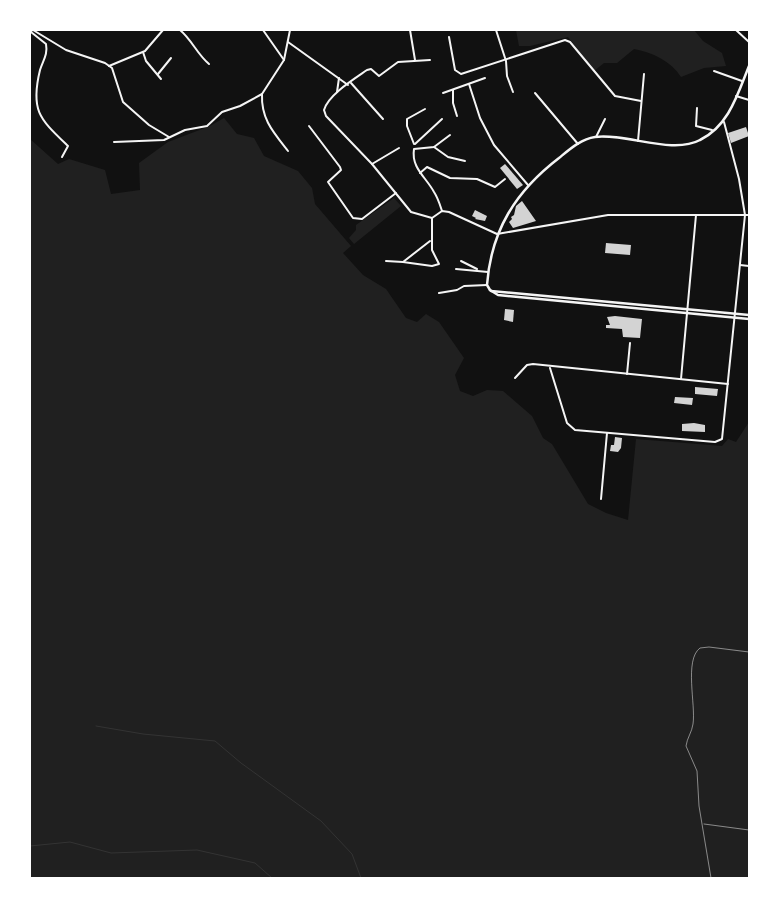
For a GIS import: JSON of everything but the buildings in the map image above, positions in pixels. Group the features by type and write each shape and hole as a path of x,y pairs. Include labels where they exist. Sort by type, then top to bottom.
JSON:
{"street":[{"path":"33,30 66,50 109,66 116,76 123,102 149,125 169,137"},
{"path":"33,30 31,32 46,44 48,53 41,68 37,90 40,117 68,146 62,157"},
{"path":"109,66 150,48 163,30"},
{"path":"180,30 190,38 209,64"},
{"path":"263,30 284,60"},
{"path":"114,142 164,140 184,130 207,126 222,112 262,94 284,60 290,30"},
{"path":"410,30 415,60"},
{"path":"496,30 506,59 507,76 513,92"},
{"path":"736,30 749,42"},
{"path":"449,37 456,72 461,74 565,40 570,42 615,96 641,101"},
{"path":"288,42 348,85"},
{"path":"142,52 146,61 161,78"},
{"path":"157,74 171,58"},
{"path":"430,60 398,62 379,76 371,69 367,70 337,92 326,105 326,116 372,164 411,212 432,218"},
{"path":"749,66 724,122 704,138 688,145 596,137 578,144 528,185 515,201 497,234 488,272 487,285 490,290 498,295 749,315"},
{"path":"714,71 742,81"},
{"path":"638,141 644,74"},
{"path":"337,92 338,78"},
{"path":"443,93 485,78"},
{"path":"351,83 383,119"},
{"path":"469,84 480,118 494,145 528,185"},
{"path":"453,90 453,103 457,116"},
{"path":"535,92 578,144"},
{"path":"262,94 262,110 265,120 288,151"},
{"path":"736,96 749,100"},
{"path":"697,108 696,126 714,131"},
{"path":"416,148 407,126 407,118 425,109"},
{"path":"414,144 442,119"},
{"path":"596,137 605,119"},
{"path":"550,368 571,428 577,431 715,442 721,440 724,435 744,215 739,179 724,122"},
{"path":"309,126 340,167 341,170 328,182 353,218 362,219 396,193"},
{"path":"416,148 434,147 450,135"},
{"path":"434,147 448,157 465,161"},
{"path":"372,164 399,148"},
{"path":"416,148 412,157 420,173 435,193 442,211 497,234 599,216 749,215"},
{"path":"420,173 427,167 450,178 477,179 495,187 505,179"},
{"path":"432,218 442,211"},
{"path":"681,379 696,214"},
{"path":"386,261 436,266 440,261 432,250 430,241 432,218"},
{"path":"403,262 430,241"},
{"path":"462,261 479,271"},
{"path":"740,265 749,266"},
{"path":"456,268 488,272"},
{"path":"439,293 457,290 464,286 487,285"},
{"path":"735,315 749,318"},
{"path":"627,374 630,343"},
{"path":"515,378 529,365 728,384"},
{"path":"601,499 607,433"}],"path":[{"path":"711,878 697,771 693,758 686,746 693,723 691,684 695,654 700,648 709,646 749,652"},
{"path":"703,823 749,830"}],"shaded area":[{"path":"516,30 694,30 703,41 722,53 726,66 704,68 681,77 672,66 660,58 648,52 634,49 617,63 604,63 594,71 568,37 530,46 519,46"},
{"path":"224,118 237,134 254,138 264,156 298,171 312,188 315,204 351,246 343,253 363,275 386,289 406,318 417,322 426,314 439,322 464,358 455,375 460,391 473,396 487,390 503,391 532,416 543,438 552,444 588,504 606,513 628,520 636,439 722,446 728,439 736,442 749,422 749,878 30,878 30,139 58,164 69,159 105,170 111,194 140,190 139,163 168,142 210,126"},
{"path":"394,198 401,206 354,244 349,238 356,230 356,225"}],"waterway":[{"path":"96,726 143,734 215,741 241,763 321,821 352,854 361,878"},
{"path":"30,846 70,842 111,853 197,850 255,863 272,878"}]}
